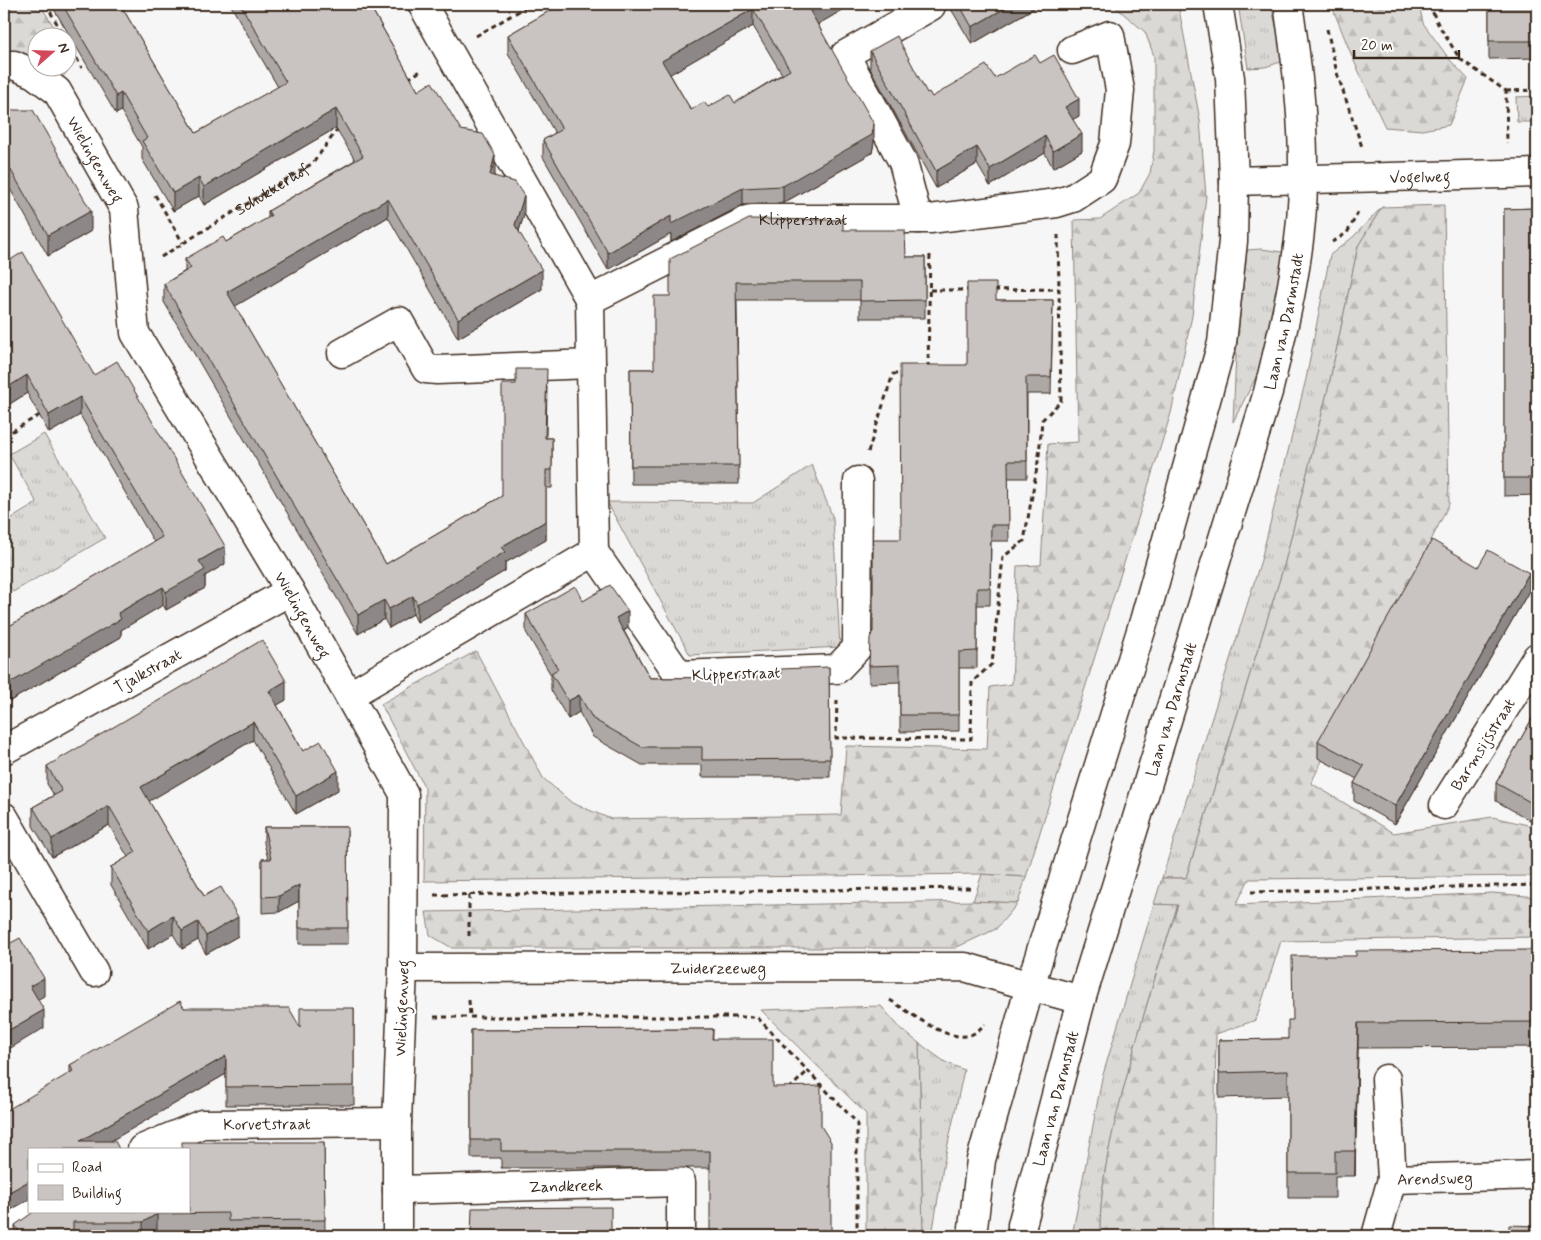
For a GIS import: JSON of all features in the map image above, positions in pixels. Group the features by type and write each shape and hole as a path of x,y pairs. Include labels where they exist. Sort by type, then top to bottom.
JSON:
{"street":[{"path":"350,695 594,552 590,300 422,4"},
{"path":"972,1236 981,1160 1030,986 1144,621 1222,343 1233,241 1234,181 1230,78 1218,4"},
{"name":"Laan van Darmstadt","path":"1022,1236 1022,1225 1081,1000 1268,392 1281,340 1298,245 1303,179 1299,75 1288,4"},
{"path":"924,219 903,162 846,55 931,6"},
{"name":"Klipperstraat","path":"590,300 750,219 924,219 1057,203 1073,198 1102,179 1115,144 1120,90 1110,35 1072,50"},
{"name":"Wielingenweg","path":"4,65 14,65 34,74 57,91 124,208 135,332 290,591 404,794 403,968 397,1122 397,1236"},
{"name":"Vogelweg","path":"1303,179 1537,173"},
{"path":"1234,181 1303,179"},
{"path":"342,353 399,321 426,369 591,364"},
{"path":"837,669 857,648 858,481"},
{"name":"Klipperstraat","path":"594,552 679,675 837,669"},
{"name":"Tjalkstraat","path":"4,750 290,591"},
{"name":"Barmsijsstraat","path":"1444,805 1537,657"},
{"path":"4,817 94,972"},
{"name":"Zuiderzeeweg","path":"403,968 965,967 1081,1000"},
{"path":"1386,1079 1392,1179"},
{"name":"Korvetstraat","path":"144,1148 202,1124 397,1122"},
{"name":"Arendsweg","path":"1376,1236 1392,1179 1537,1175"},
{"name":"Zandkreek","path":"397,1190 681,1182 681,1236"},
{"path":"6,1230 35,1212"}],"path":[{"path":"46,4 59,28"},
{"path":"400,84 449,52 531,4"},
{"path":"1429,4 1438,24 1460,59 1506,91 1537,90"},
{"path":"1325,21 1337,73 1362,143"},
{"path":"1506,91 1507,174"},
{"name":"Schokkerhof","path":"131,276 313,163 343,122"},
{"path":"837,669 836,738 970,739 972,682 992,664 1003,557 1024,541 1039,456 1042,420 1061,401 1057,203"},
{"path":"924,219 930,290 928,374"},
{"path":"990,290 1059,289"},
{"path":"930,290 980,290"},
{"path":"858,481 893,374 911,374"},
{"path":"4,436 46,411"},
{"path":"1251,892 1537,885"},
{"path":"403,896 971,888"},
{"path":"883,996 939,1030 964,1037 974,1034 985,1025 996,1006 1003,978"},
{"path":"401,1017 757,1017 857,1122 857,1236"},
{"path":"787,1091 808,1071"}],"green space":[{"path":"4,4 40,4 55,28 28,28 28,60 4,50"},
{"path":"1112,4 1178,4 1200,120 1206,196 1192,316 1171,413 1026,877 982,874 424,881 425,788 381,704 476,651 543,778 572,803 611,819 841,815 846,746 987,749 990,687 1012,684 1017,566 1041,565 1048,444 1078,442 1074,220 1100,219 1139,193 1150,173 1154,151 1154,56 1145,32"},
{"path":"1238,4 1271,4 1284,61 1265,67 1248,68"},
{"path":"1331,4 1419,4 1423,23 1450,60 1468,79 1449,125 1422,130 1385,127 1353,59"},
{"path":"1537,96 1537,122 1517,122 1516,97"},
{"path":"1444,205 1449,504 1311,783 1394,833 1492,817 1537,827 1537,876 1249,879 1236,905 1493,893 1537,897 1537,937 1281,941 1256,1020 1216,1034 1213,1236 1100,1236 1102,1194 1116,1116 1145,1011 1178,905 1154,904 1162,878 1186,878 1284,566 1329,385 1358,246 1382,207"},
{"path":"1382,207 1358,246 1329,385 1284,566 1186,878 1162,878 1261,560 1306,379 1330,255 1353,237"},
{"path":"1262,249 1288,253 1274,321 1257,375 1233,422 1236,354 1247,250"},
{"path":"44,434 105,538 13,592 4,577 4,523 37,503 9,454"},
{"path":"812,465 833,518 840,647 690,655 607,502 753,503"},
{"path":"982,874 1026,877 1018,903 973,901"},
{"path":"973,901 1018,903 996,929 955,948 452,948 430,935 426,912"},
{"path":"1154,904 1178,904 1139,1033 1112,1136 1102,1194 1100,1236 1072,1236 1102,1078"},
{"path":"881,1006 902,1030 919,1043 923,1236 866,1236 866,1114 761,1010"},
{"path":"919,1043 945,1062 964,1070 943,1167 932,1236 923,1236"}],"building":[{"path":"62,4 120,4 196,133 286,82 240,4 369,4 418,91 432,82 461,130 483,134 495,155 490,175 515,182 524,196 515,225 542,270 458,319 388,199 227,292 386,564 502,496 502,384 516,384 516,369 547,369 545,438 552,438 552,470 546,470 546,521 501,547 505,552 417,604 413,596 389,609 384,600 358,615 164,284 191,268 185,259 223,237 226,242 271,216 268,211 363,156 336,109 204,187 199,178 173,193 142,141 147,138 121,93 116,96 78,31 78,28 76,28"},
{"path":"557,4 823,4 810,11 874,124 872,135 783,186 743,188 671,224 671,216 608,253 543,140 562,129 508,35 556,7","holes":["753,9 790,70 735,103 730,95 708,107 704,102 691,110 662,61"]},
{"path":"959,4 1012,4 972,27"},
{"path":"1489,4 1537,4 1537,41 1489,41"},
{"path":"897,36 927,93 929,92 932,97 986,65 995,78 1035,55 1040,63 1054,55 1079,99 1065,107 1082,134 1053,151 1045,136 990,169 977,147 936,171 870,51"},
{"path":"4,110 33,110 91,211 48,235 4,160"},
{"path":"1537,208 1537,478 1504,478 1504,209"},
{"path":"749,219 843,220 843,230 905,230 906,257 925,257 925,300 860,301 860,282 736,282 739,466 631,466 630,369 654,369 654,296 670,296 670,259"},
{"path":"23,252 94,375 117,361 225,546 199,561 205,570 166,592 163,587 118,613 121,619 10,683 4,675 4,629 162,537 80,397 49,415 27,375 5,389 4,387 4,264"},
{"path":"967,283 996,283 996,300 1053,300 1051,377 1026,377 1027,461 1008,461 1009,525 991,525 990,588 977,588 977,651 959,652 959,715 900,715 900,665 869,666 870,638 873,631 873,539 901,539 900,365 967,365"},
{"path":"1432,540 1478,567 1488,550 1529,573 1395,806 1354,783 1364,766 1318,741"},
{"path":"610,585 628,611 616,618 650,678 781,677 781,669 829,667 830,759 702,760 702,747 642,747 593,719 579,695 568,701 551,673 558,669 526,614 575,586 583,601"},
{"path":"262,640 286,681 269,691 303,751 321,741 338,771 296,796 253,722 141,787 204,896 221,887 238,917 206,936 198,922 182,931 173,916 148,931 111,867 136,852 109,806 52,839 33,807 62,791 47,766"},
{"path":"1537,710 1537,806 1496,783"},
{"path":"264,827 347,827 348,928 299,928 299,885 279,896 262,897 262,859 271,859"},
{"path":"20,938 44,978 30,986 44,1010 4,1033 4,939 7,945"},
{"path":"1537,950 1537,1022 1358,1023 1355,1151 1335,1151 1335,1173 1288,1173 1288,1071 1219,1073 1219,1040 1288,1039 1288,1020 1293,1020 1292,956 1356,956 1356,951"},
{"path":"180,1001 184,1008 289,1008 300,1027 300,1008 354,1008 354,1086 226,1087 226,1056 80,1141 115,1141 118,1148 28,1148 28,1182 4,1195 4,1112 73,1071 70,1065"},
{"path":"713,1029 712,1039 773,1039 773,1087 821,1086 821,1126 831,1142 831,1236 710,1236 710,1151 501,1151 501,1140 471,1140 471,1030"},
{"path":"182,1142 324,1142 325,1220 228,1221 228,1213 157,1214 143,1222 73,1222 73,1236 22,1236 15,1225 34,1212 190,1212 190,1148 182,1148"},
{"path":"611,1207 611,1236 471,1236 472,1208"},
{"path":"1509,1225 1537,1226 1537,1236 1509,1236"}]}
